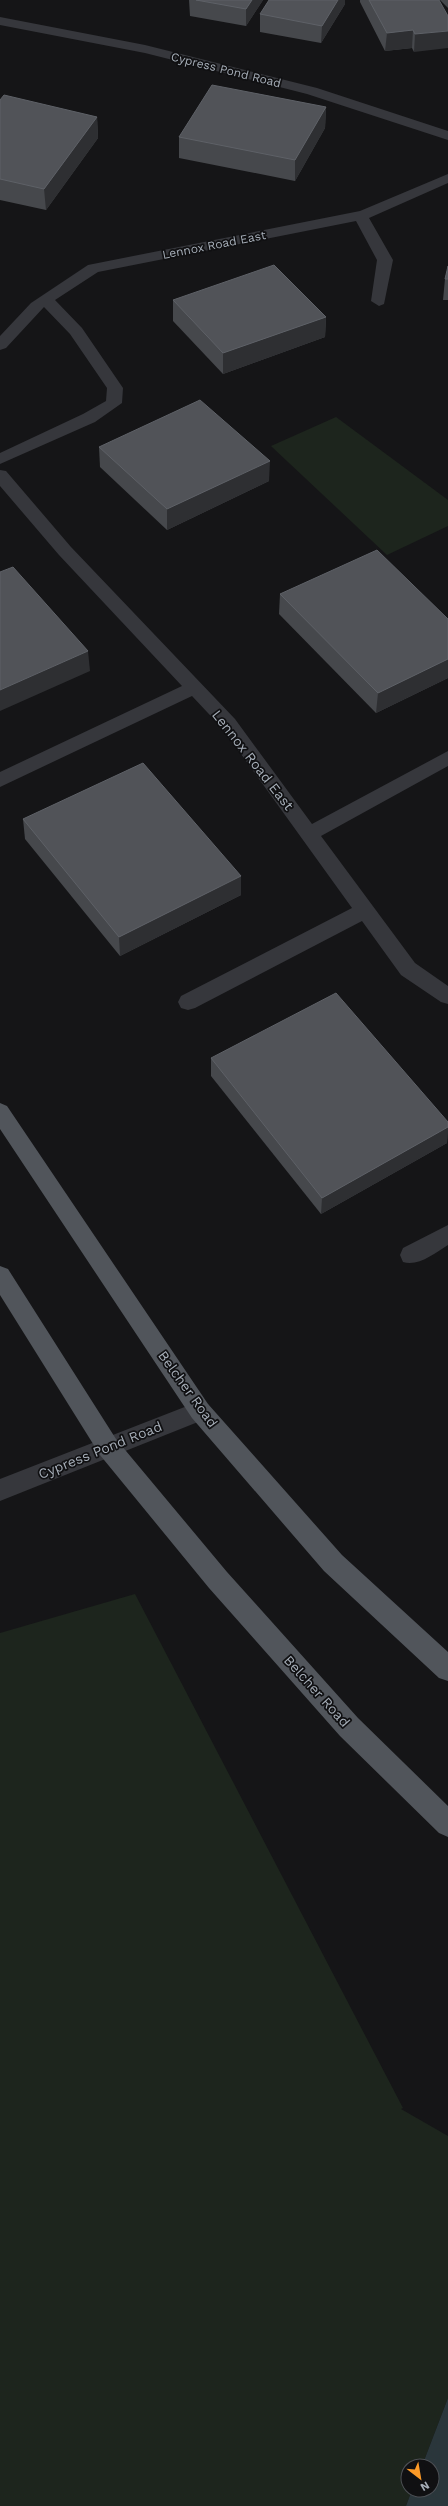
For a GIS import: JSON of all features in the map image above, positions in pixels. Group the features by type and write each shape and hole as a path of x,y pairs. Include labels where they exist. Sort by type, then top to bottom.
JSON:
{"main road":[{"name":"Belcher Road","path":"0,1112 200,1411 333,1563 448,1669"},
{"name":"Belcher Road","path":"0,1276 108,1447 218,1580 349,1727 448,1824"}],"street":[{"name":"Cypress Pond Road","path":"0,21 145,49 312,91 448,136"},
{"name":"Lennox Road East","path":"0,345 45,299 93,268 360,216 448,178"},
{"path":"360,216 374,237 385,260 378,301"},
{"path":"0,459 89,418 114,403 115,388 76,331 45,299"},
{"name":"Lennox Road East","path":"0,475 65,551 229,724 408,969 448,996"},
{"path":"0,780 194,688"},
{"path":"309,834 448,758"},
{"path":"188,1002 365,910"},
{"path":"411,1255 448,1234"},
{"name":"Cypress Pond Road","path":"0,1490 200,1411"}],"shaded area":[{"path":"336,417 448,500 448,526 387,555 271,446"},
{"path":"135,1594 403,2108 401,2109 448,2136 448,2398 425,2458 400,2458 400,2498 409,2498 406,2506 0,2506 0,1633"},
{"path":"448,2398 448,2506 406,2506 409,2498 440,2498 440,2458 425,2458"}],"building":[{"path":"196,0 252,0 246,9"},
{"path":"269,0 338,0 322,26 260,14"},
{"path":"369,0 439,0 448,16 448,31 415,34 413,30 387,33"},
{"path":"212,85 326,107 295,160 179,137"},
{"path":"4,95 97,117 44,189 0,179 0,100"},
{"path":"274,265 326,317 223,353 173,300"},
{"path":"448,266 448,279 445,279"},
{"path":"200,400 270,461 167,509 99,447"},
{"path":"377,550 448,619 448,659 378,693 280,594"},
{"path":"13,567 88,651 0,690 0,572"},
{"path":"143,763 241,876 119,937 23,819"},
{"path":"336,993 448,1122 448,1127 322,1198 211,1058"}]}
